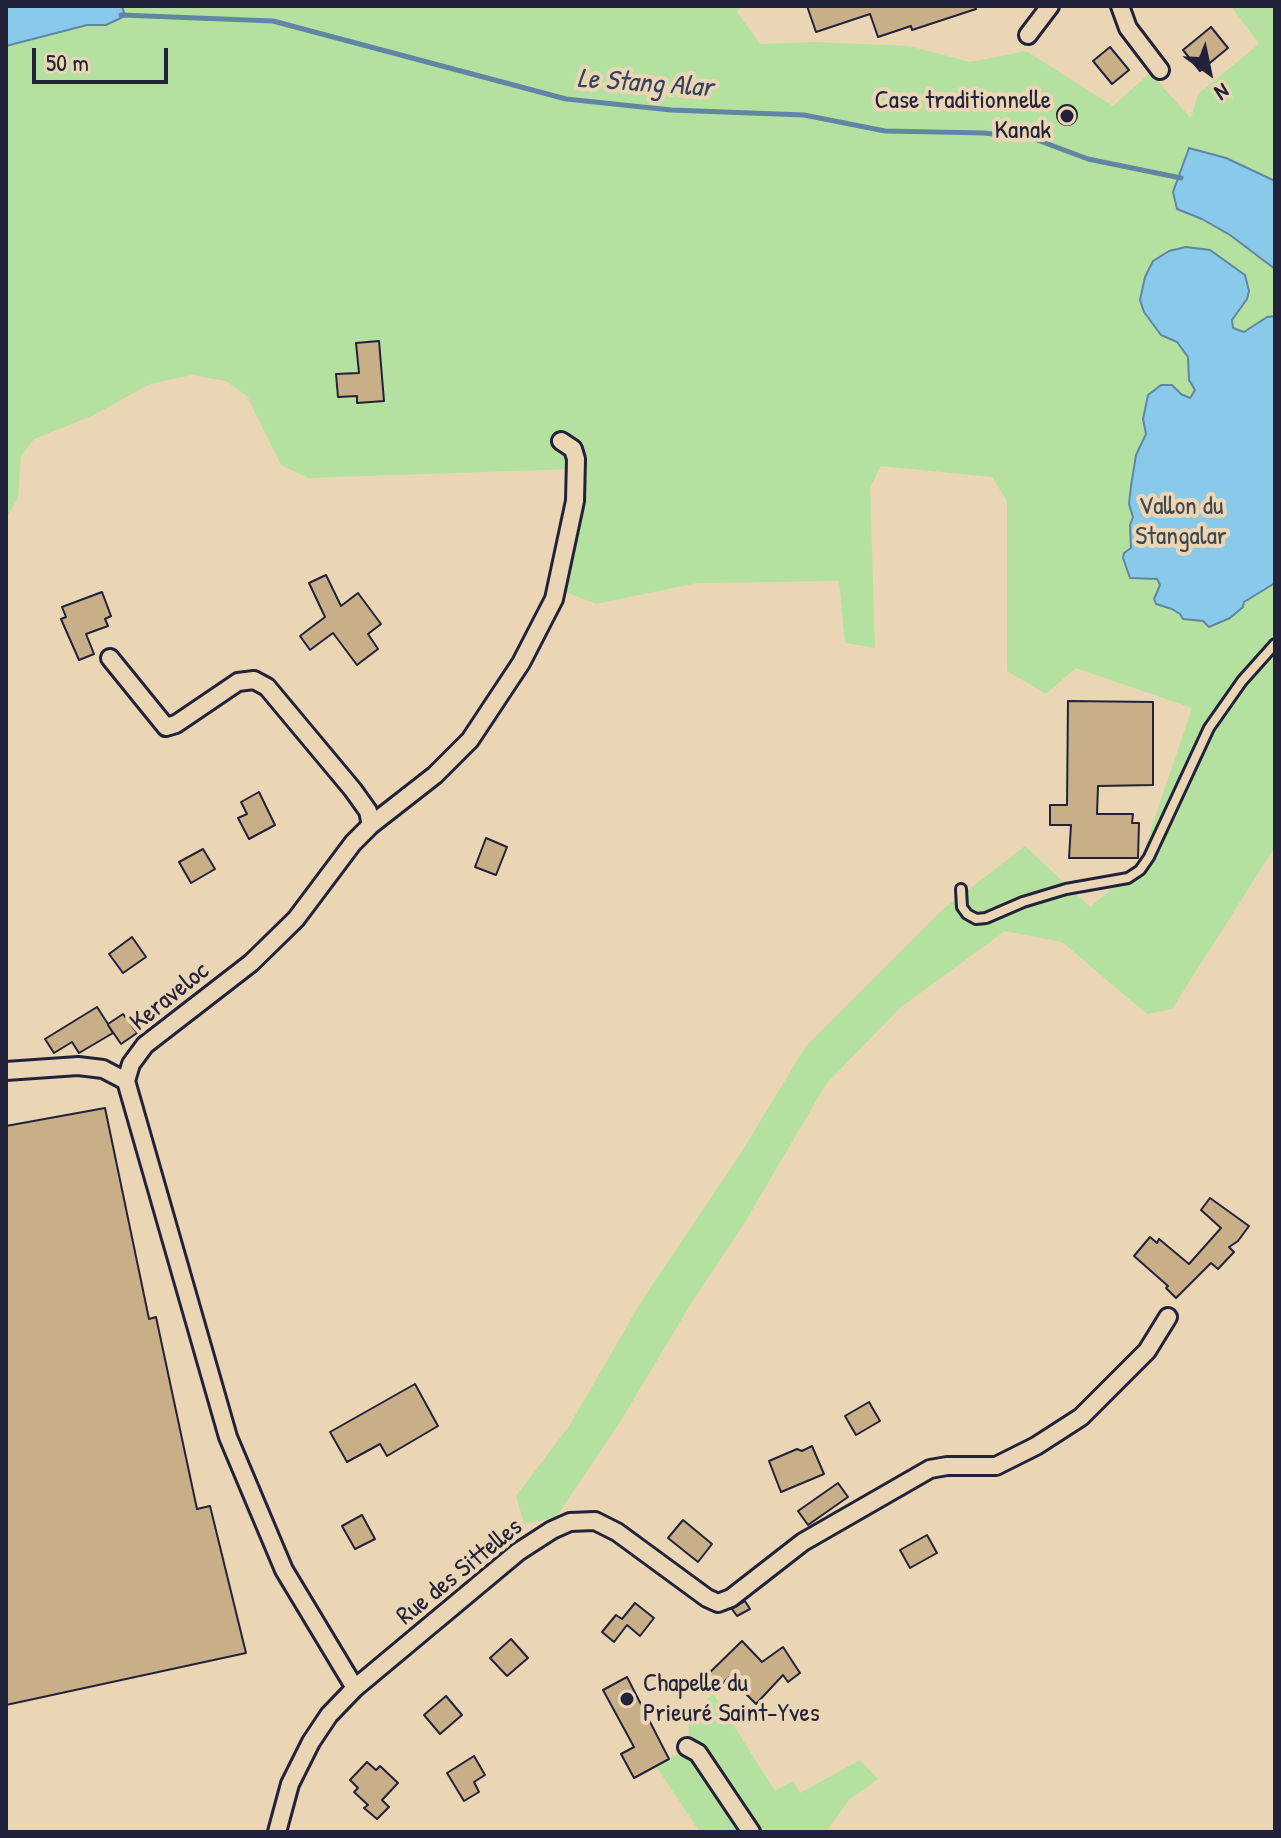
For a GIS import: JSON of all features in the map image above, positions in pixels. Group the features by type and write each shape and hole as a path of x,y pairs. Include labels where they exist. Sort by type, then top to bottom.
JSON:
{"street":[{"path":"1028,35 1050,6"},
{"path":"1120,6 1128,28 1160,70"},
{"name":"Keraveloc","path":"126,1081 131,1064 145,1045 251,963 296,919 353,843 435,775 470,740 521,663 554,599 575,501 576,459 573,449 561,441"},
{"path":"110,658 166,727 176,724 238,682 254,680 267,687 353,790 368,811 371,825"},
{"path":"6,1071 78,1066 103,1069 126,1081 228,1437 284,1570 355,1688"},
{"name":"Rue des Sittelles","path":"277,1832 290,1784 329,1715 355,1688 518,1552 552,1530 570,1522 595,1521 617,1532 718,1603 731,1598 803,1542 930,1469 996,1466 1036,1446 1081,1417 1147,1351 1168,1317"},
{"path":"687,1747 698,1753 751,1832"}],"lane":[{"path":"961,889 962,907 967,914 976,919 986,918 1023,902 1066,889 1128,878 1140,870 1149,857 1209,728 1242,681 1275,644"}],"green space":[{"name":"Vallon du Stangalar","path":"6,6 741,6 737,12 760,44 815,42 909,46 970,62 1026,51 1113,106 1150,73 1191,118 1198,94 1259,44 1231,6 1275,6 1275,847 1172,1009 1147,1014 1062,942 1005,931 901,1007 826,1084 745,1222 692,1302 620,1422 556,1517 524,1524 516,1496 569,1426 644,1297 739,1156 806,1046 942,910 1025,846 1090,907 1138,868 1192,708 1076,668 1046,694 1007,671 1007,501 992,477 881,466 870,487 875,648 845,643 839,581 697,583 596,604 563,591 576,538 578,489 572,469 308,478 281,465 247,396 226,381 192,375 150,384 92,416 34,439 21,456 18,498 6,519"},
{"path":"713,1693 775,1791 793,1781 800,1793 860,1760 878,1779 849,1800 826,1832 700,1832 656,1766 686,1750 689,1743 688,1719"}],"water":[{"path":"6,6 122,6 125,16 106,25 87,25 6,46"},
{"path":"1189,148 1226,158 1275,181 1275,269 1230,235 1177,209 1173,192"},
{"path":"1186,247 1210,250 1245,275 1249,291 1232,320 1233,328 1244,332 1267,317 1275,316 1275,583 1244,602 1243,607 1230,618 1209,627 1203,621 1183,619 1172,609 1156,604 1154,599 1160,585 1157,579 1130,578 1123,558 1131,548 1131,486 1136,455 1146,434 1143,419 1148,395 1161,385 1172,385 1190,398 1195,390 1189,380 1188,357 1177,342 1161,335 1144,312 1140,300 1145,277 1153,261 1169,251"}],"building":[{"path":"807,6 975,6 976,9 912,30 911,26 878,37 870,14 816,32"},
{"path":"1211,27 1228,48 1200,71 1183,50"},
{"path":"1110,47 1129,70 1112,84 1093,61"},
{"name":"Case traditionnelle Kanak","path":"1067,105 1074,108 1077,115 1074,122 1067,125 1060,122 1057,115 1060,108"},
{"path":"379,341 384,401 357,403 357,396 338,397 336,374 359,373 356,343"},
{"path":"326,575 341,606 358,593 381,624 368,634 378,649 357,665 333,633 310,650 300,636 325,617 309,583"},
{"path":"102,592 111,616 105,619 108,626 86,634 94,654 79,660 61,619 66,617 62,607"},
{"path":"1068,701 1153,702 1153,785 1098,786 1097,814 1133,814 1132,823 1139,823 1138,858 1069,858 1071,825 1050,825 1050,805 1067,805"},
{"path":"259,792 275,825 249,839 238,818 247,814 241,802"},
{"path":"486,838 507,847 496,875 475,867"},
{"path":"203,849 215,869 191,883 179,862"},
{"path":"132,937 146,957 123,973 109,954"},
{"path":"97,1007 108,1024 123,1014 137,1033 121,1044 108,1025 113,1033 79,1053 72,1042 54,1053 45,1039"},
{"path":"105,1108 149,1319 156,1317 197,1509 210,1506 246,1653 6,1705 6,1126"},
{"path":"1210,1198 1249,1226 1229,1247 1234,1252 1218,1269 1211,1263 1176,1298 1166,1288 1168,1286 1134,1256 1150,1237 1157,1243 1159,1239 1189,1264 1221,1228 1201,1210"},
{"path":"415,1384 438,1426 387,1456 380,1444 347,1462 330,1432"},
{"path":"869,1402 880,1421 856,1435 845,1416"},
{"path":"812,1446 824,1474 781,1492 769,1461"},
{"path":"838,1483 848,1497 808,1525 798,1511"},
{"path":"362,1515 375,1539 355,1549 342,1526"},
{"path":"683,1520 712,1544 698,1562 668,1538"},
{"path":"927,1535 937,1553 910,1568 900,1550"},
{"path":"745,1601 750,1609 737,1616 732,1609"},
{"path":"635,1603 654,1618 640,1636 627,1625 614,1642 602,1632 616,1615 622,1619"},
{"path":"511,1639 528,1658 507,1676 490,1658"},
{"path":"742,1641 762,1662 783,1647 800,1673 788,1682 783,1675 756,1704 729,1677 713,1693 701,1681"},
{"path":"627,1677 669,1759 634,1778 621,1754 634,1747 603,1690"},
{"path":"446,1696 462,1715 440,1734 424,1715"},
{"path":"474,1756 485,1775 474,1782 479,1792 464,1801 447,1773"},
{"path":"367,1762 376,1770 380,1766 398,1783 382,1800 389,1807 377,1819 364,1808 368,1805 354,1792 358,1788 350,1780"}],"waterway":[{"name":"Le Stang Alar","path":"121,15 273,21 566,99 671,110 804,115 885,131 984,133 1032,138 1088,159 1181,178"}],"place":[{"name":"Case traditionnelle Kanak","path":"1067,116"},
{"name":"Chapelle du Prieuré Saint-Yves","path":"627,1699"}]}
